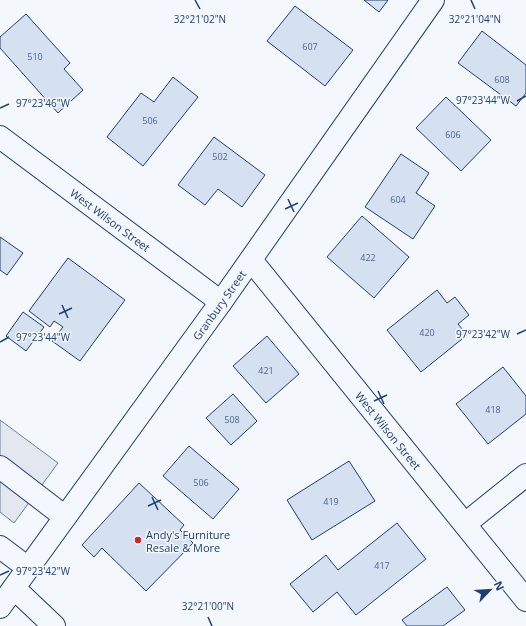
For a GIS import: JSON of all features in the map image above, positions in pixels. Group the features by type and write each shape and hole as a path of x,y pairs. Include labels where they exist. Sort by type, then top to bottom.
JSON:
{"street":[{"name":"Granbury Street","path":"0,608 251,260 434,0"},
{"name":"West Wilson Street","path":"0,137 221,302"},
{"name":"West Wilson Street","path":"251,260 526,600"},
{"path":"0,467 65,517"},
{"path":"465,524 526,475"},
{"path":"0,546 28,568"},
{"path":"14,588 54,626"}],"shaded area":[{"path":"0,420 58,463 14,523 0,512"}],"building":[{"path":"364,0 388,0 379,12"},
{"path":"295,6 353,50 325,86 267,41"},
{"path":"26,14 70,63 64,69 83,90 58,113 0,48 0,37"},
{"path":"482,31 526,65 526,93 516,106 458,63"},
{"path":"173,77 198,97 143,166 107,137 141,93 154,102"},
{"path":"446,97 491,140 461,171 416,128"},
{"path":"214,137 265,175 242,207 218,189 205,205 178,185"},
{"path":"401,154 429,173 416,193 435,206 413,239 365,207"},
{"path":"362,216 409,257 374,298 327,257"},
{"path":"0,237 23,253 7,275 0,270"},
{"path":"68,258 125,300 80,361 52,341 63,327 54,321 50,327 29,311"},
{"path":"437,290 447,303 455,297 469,315 458,324 467,335 421,372 387,330"},
{"path":"23,312 44,327 26,351 6,336"},
{"path":"267,336 299,374 266,403 233,366"},
{"path":"503,367 526,396 526,414 488,444 456,404"},
{"path":"233,394 257,421 231,445 206,418"},
{"path":"189,446 239,489 213,519 163,476"},
{"path":"349,461 375,501 312,540 287,500"},
{"name":"Andy's Furniture Resale & More","path":"139,483 184,525 180,530 193,543 146,591 102,548 94,557 82,545"},
{"path":"397,523 426,559 356,615 337,592 313,612 290,584 326,555 338,570"},
{"path":"447,587 465,610 443,626 407,626 402,620"}],"place":[{"name":"Andy's Furniture Resale & More","path":"138,540"}]}
